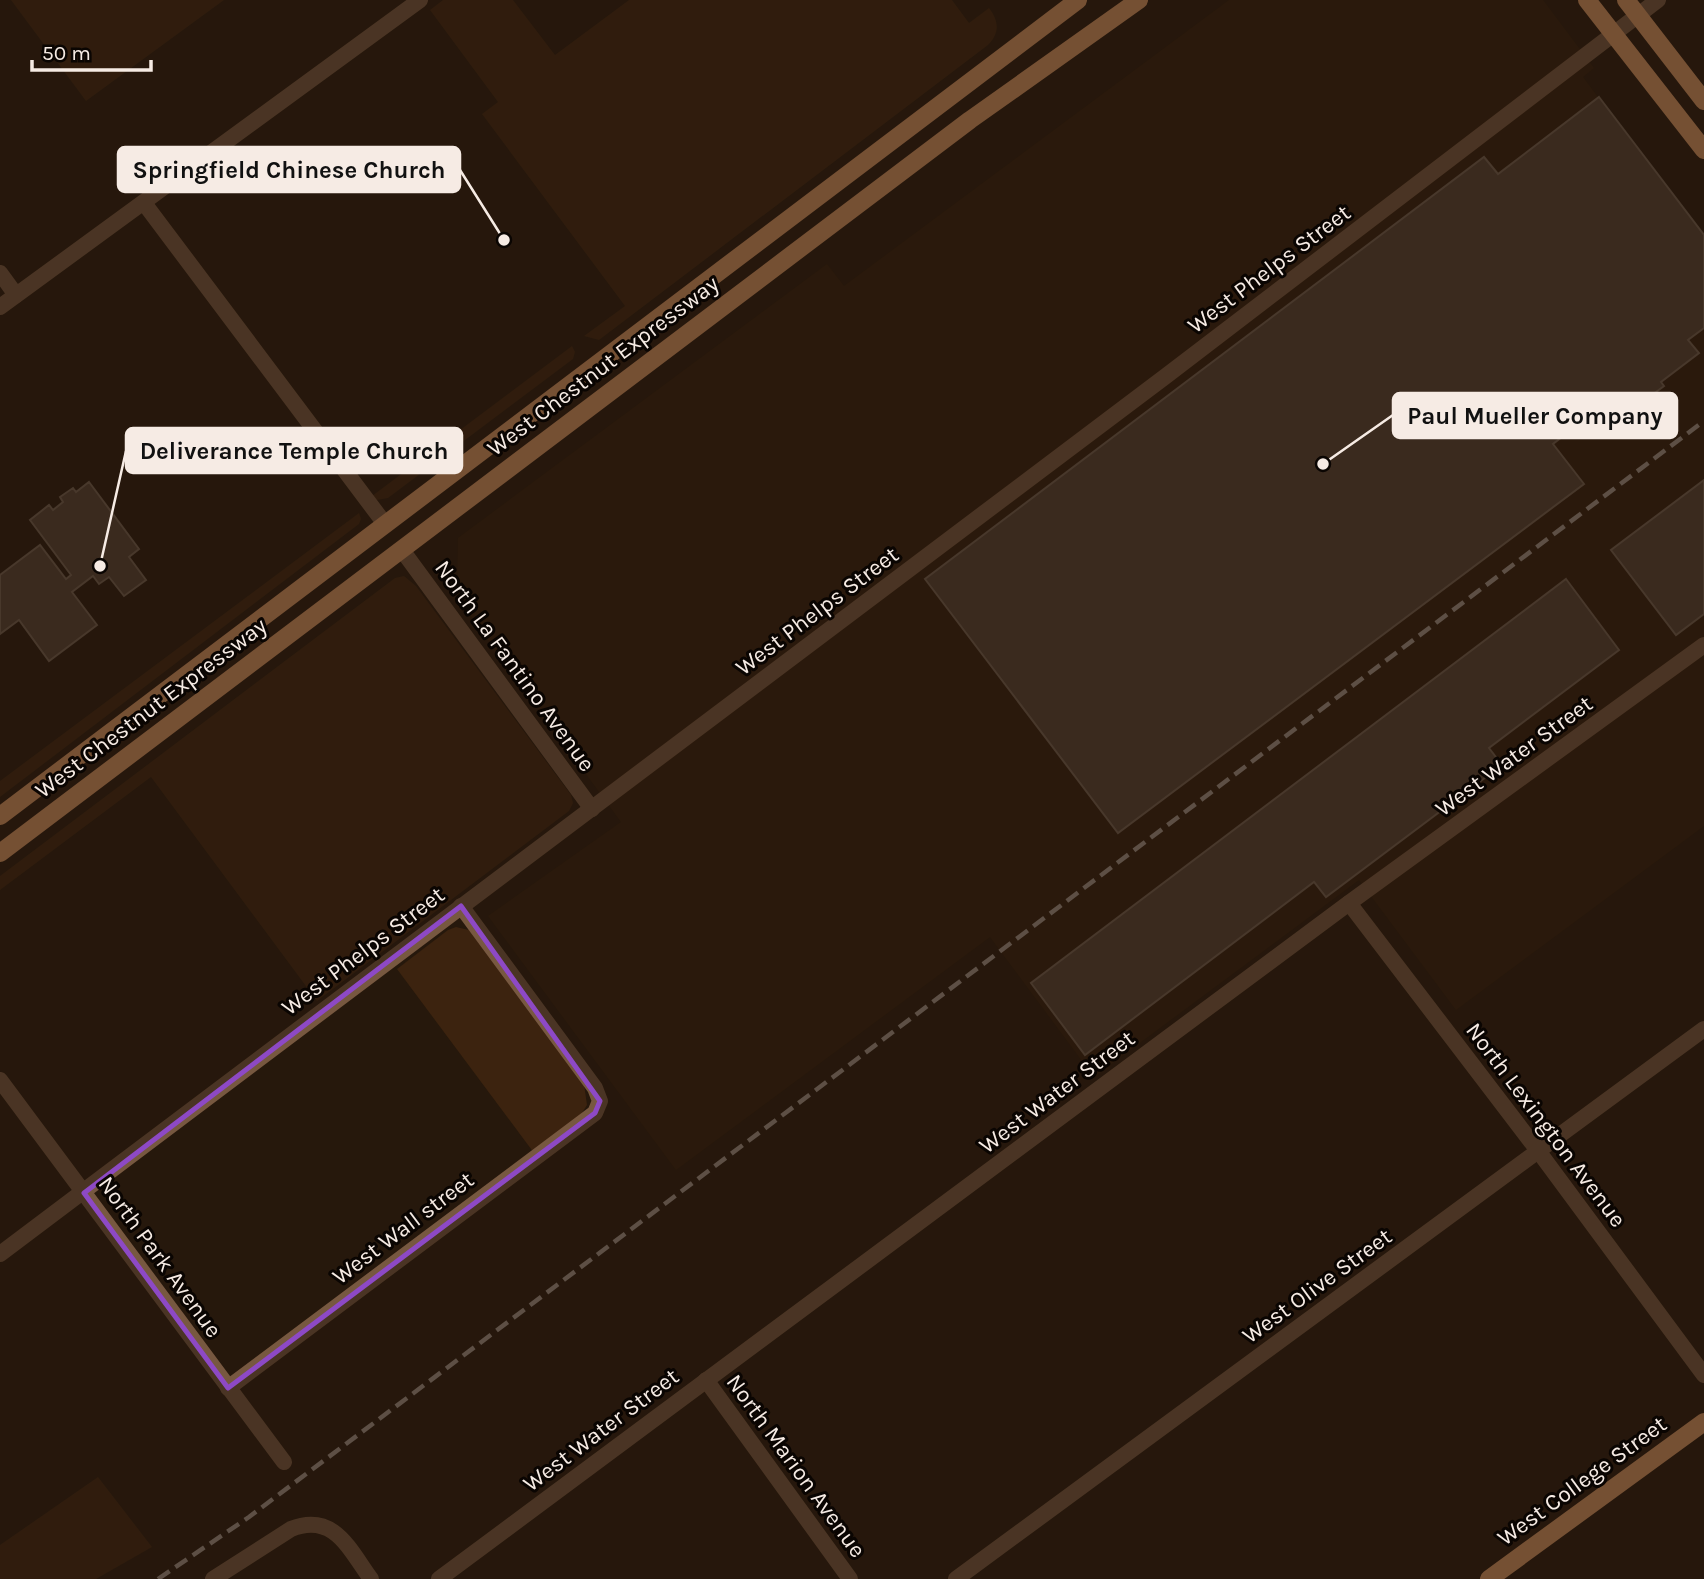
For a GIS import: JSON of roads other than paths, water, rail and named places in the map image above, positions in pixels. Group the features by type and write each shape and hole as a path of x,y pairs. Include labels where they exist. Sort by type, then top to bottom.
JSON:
{"main road":[{"name":"West Chestnut Expressway","path":"0,816 1078,0"},
{"name":"West Chestnut Expressway","path":"0,853 970,120 1139,0"},
{"path":"1587,0 1704,150"},
{"path":"1626,0 1704,102"},
{"name":"West College Street","path":"1489,1579 1704,1422"}],"street":[{"path":"0,307 421,0"},
{"name":"West Phelps Street","path":"0,1254 592,809 1658,0"},
{"path":"144,203 385,524"},
{"path":"0,273 16,295"},
{"name":"North La Fantino Avenue","path":"402,550 592,809"},
{"name":"West Water Street","path":"439,1579 1349,904 1704,645"},
{"name":"North Lexington Avenue","path":"1349,904 1539,1152 1704,1375"},
{"name":"West Wall street","path":"228,1388 594,1113 600,1101 596,1088 461,906"},
{"name":"West Olive Street","path":"956,1579 1704,1028"},
{"name":"North Park Avenue","path":"0,1080 284,1462"},
{"name":"North Marion Avenue","path":"706,1380 850,1579"},
{"path":"213,1579 303,1524 326,1526 336,1533 371,1579"}],"railway":[{"path":"158,1579 249,1517 1704,421"}],"place":[{"name":"Springfield Chinese Church","path":"504,240"},
{"name":"Paul Mueller Company","path":"1323,464"},
{"name":"Deliverance Temple Church","path":"100,566"}]}
